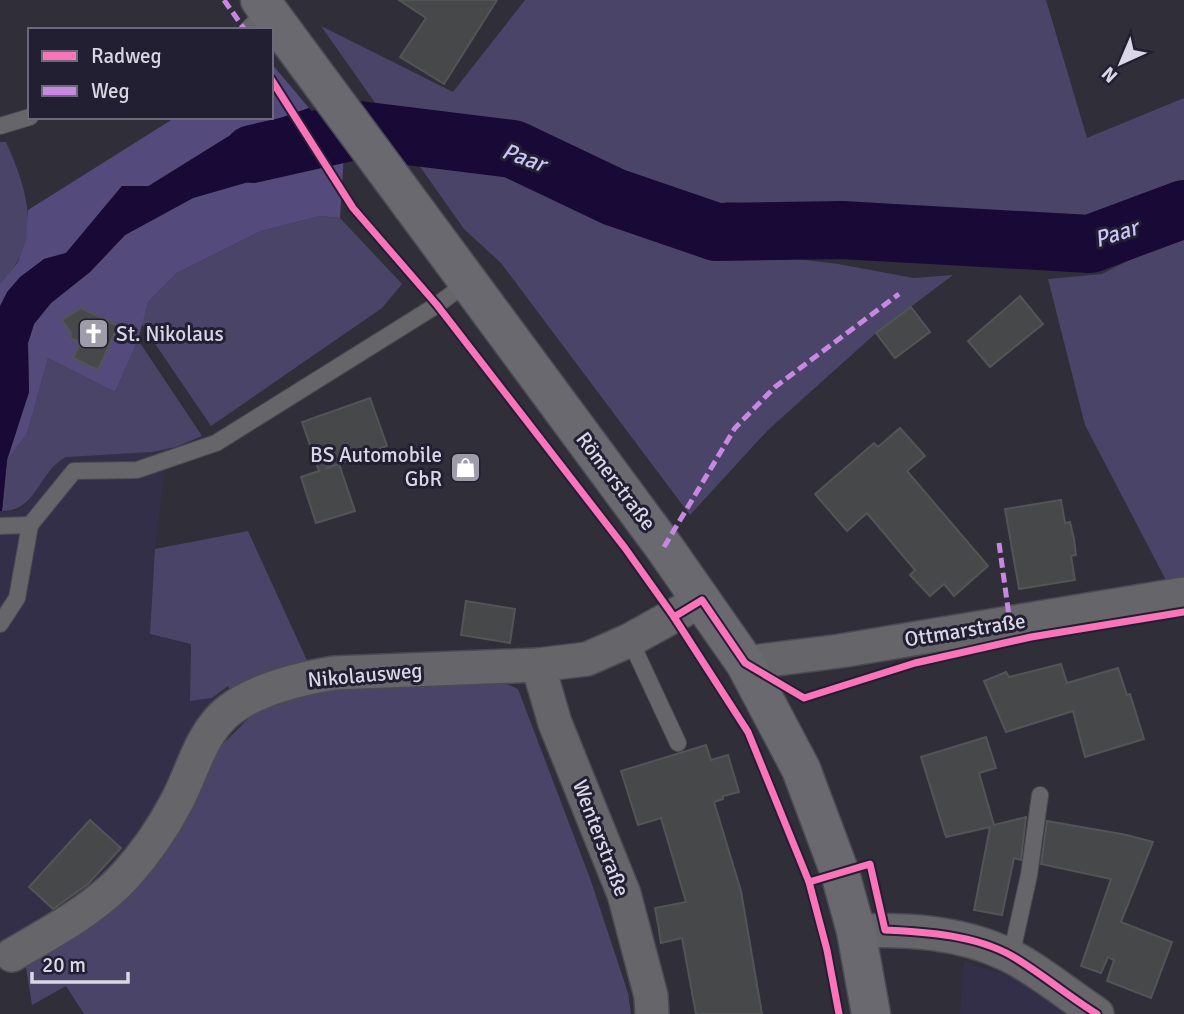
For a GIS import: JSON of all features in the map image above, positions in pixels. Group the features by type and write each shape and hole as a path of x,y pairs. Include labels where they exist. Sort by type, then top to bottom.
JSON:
{"main road":[{"name":"Römerstraße","path":"258,13 272,28"},
{"name":"Römerstraße","path":"273,29 320,80 702,600 745,663 801,769 841,873 856,931 871,1014"}],"street":[{"name":"Ottmarstraße","path":"745,663 840,651 1184,594"},
{"name":"Nikolausweg","path":"6,958 86,911 125,877 160,831 178,800 197,754 218,721 239,702 306,678 334,673 538,664 587,659 630,640 702,600"},
{"name":"Wenterstraße","path":"538,664 555,723 624,894 651,996 652,1014"},
{"path":"856,931 929,932 983,944 1010,956 1097,1014"}],"lane":[{"path":"0,126 28,118"},
{"path":"0,624 17,598 30,525 74,471 137,470 216,443 437,305 468,282"},
{"path":"2,526 30,525"},
{"path":"630,640 678,743"},
{"path":"1010,956 1029,875 1040,795"}],"shaded area":[{"path":"525,0 1046,0 1087,138 1184,98 1184,191 1107,218 725,202 748,253 838,264 914,278 953,275 876,333 768,430 690,515 501,263 464,229 321,26 453,92"},
{"path":"273,65 309,108 229,136 148,186 122,186 66,253 44,259 0,306 0,284 18,262 26,240 28,210 173,119 273,119"},
{"path":"309,108 344,154 193,198 125,235 90,272 51,303 34,324 28,343 29,392 7,460 0,511 0,306 7,292 20,277 44,259 66,253 122,186 149,186 229,136"},
{"path":"0,142 6,142 18,171 28,217 24,248 0,284"},
{"path":"344,154 340,218 320,216 261,231 177,273 148,302 138,340 115,392 48,358 27,434 7,460 29,392 28,343 34,324 51,303 90,272 125,235 193,198"},
{"path":"320,216 340,218 402,284 382,308 211,426 141,323 148,302 177,273 261,231"},
{"path":"1184,232 1184,584 1169,586 1085,425 1048,279 1102,274"},
{"path":"138,340 202,436 176,447 152,452 66,457 49,471 31,498 23,505 2,511 7,460 27,434 48,358 115,392"},
{"path":"167,449 155,549 150,634 191,644 190,701 212,698 211,712 158,813 89,898 0,953 0,511 16,511 26,505 55,463 67,456"},
{"path":"248,531 310,667 231,692 228,686 212,698 190,701 191,644 150,634 155,549"},
{"path":"498,680 518,689 591,881 628,993 631,1014 84,1014 66,986 32,1005 25,961 112,906 208,759 252,715 303,690"},
{"path":"964,961 1018,979 1077,1014 960,1014"}],"building":[{"path":"399,0 497,0 444,84 400,57 426,18"},
{"path":"1020,296 1043,324 990,367 968,341"},
{"path":"911,307 930,332 895,358 876,333"},
{"name":"St. Nikolaus","path":"81,308 118,326 98,370 73,358 81,342 70,338 71,333 62,320"},
{"path":"370,398 387,446 325,469 339,464 355,511 316,523 301,477 319,471 302,422"},
{"path":"900,428 925,456 907,471 988,566 954,596 944,584 930,596 910,575 915,570 867,513 847,531 815,494 874,443 878,447"},
{"path":"1061,500 1065,523 1070,522 1074,539 1076,555 1071,556 1075,580 1019,589 1005,509"},
{"path":"466,601 515,609 510,643 461,635"},
{"path":"1061,664 1067,683 1118,668 1127,695 1130,694 1144,739 1085,757 1073,711 1006,732 984,681 1006,672 1009,677"},
{"path":"986,737 996,768 979,773 994,825 1026,817 1021,860 1014,858 1002,915 974,910 990,827 946,837 921,757"},
{"path":"706,745 711,760 728,755 739,792 723,796 723,799 714,802 741,891 762,1014 696,1014 682,938 661,943 655,908 686,902 661,818 638,825 621,771"},
{"path":"90,820 121,848 88,884 53,909 29,887"},
{"path":"1047,821 1153,842 1121,922 1172,942 1151,998 1107,981 1114,960 1108,957 1101,973 1081,966 1111,879 1041,864"}],"waterway":[{"name":"Paar","path":"252,154 359,130 513,149 614,197 716,232 842,230 1090,244 1184,209"}],"marked path":[{"path":"224,0 244,28"},
{"path":"664,547 735,428 775,387 899,294"},
{"path":"999,543 1010,623"}],"cycle path":[{"path":"273,82 353,208 437,305 625,548 674,617 748,732 809,882 827,950 839,1014"},
{"path":"674,617 702,600 745,663 804,698 915,663 1031,637 1184,612"},
{"path":"809,882 870,864 885,930 950,936 998,949 1097,1014"}],"place":[{"name":"St. Nikolaus","path":"93,334"},
{"name":"BS Automobile GbR","path":"465,467"}]}
